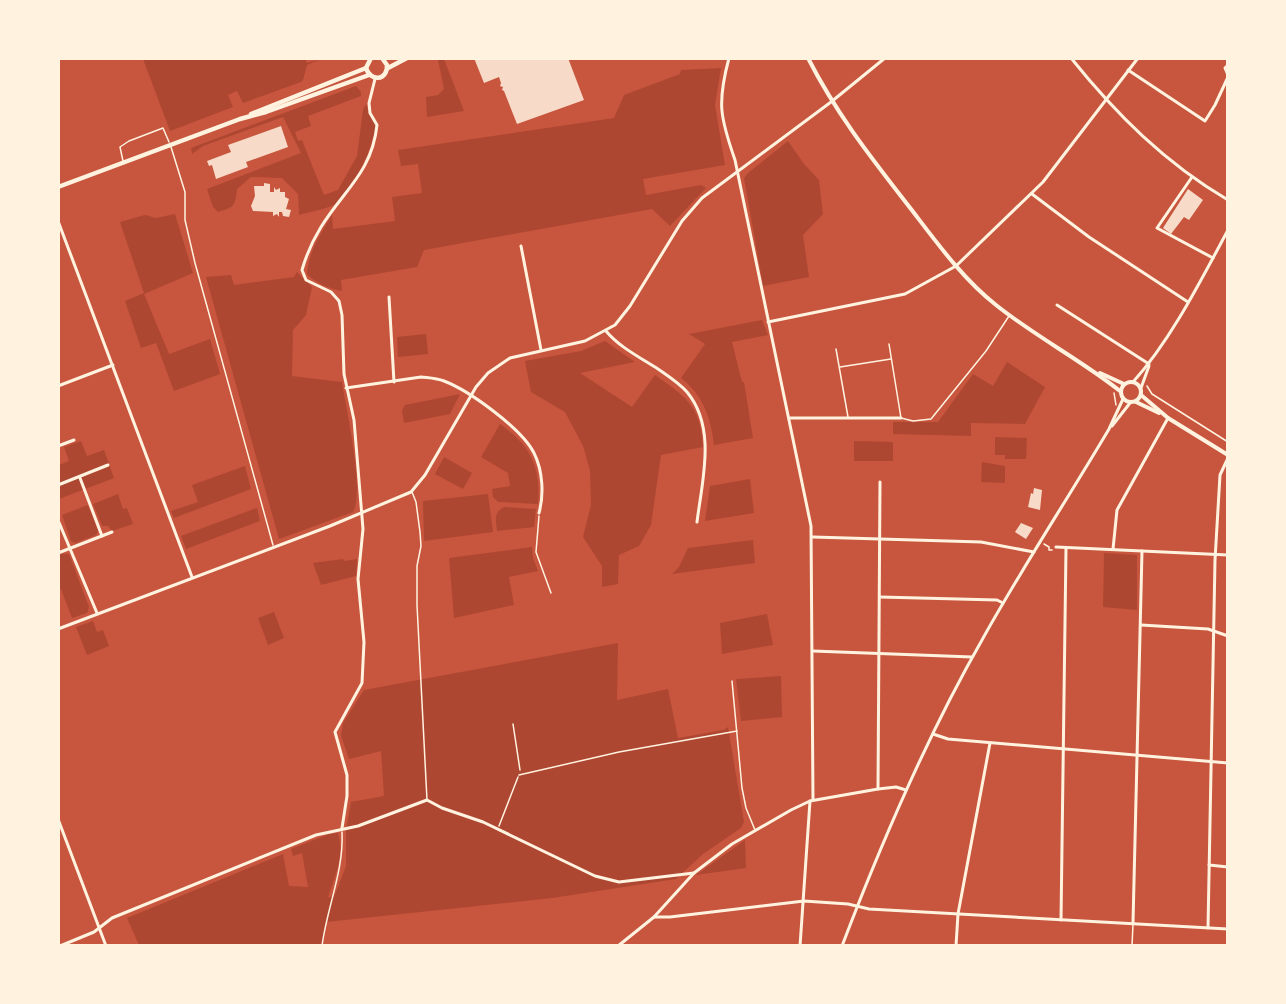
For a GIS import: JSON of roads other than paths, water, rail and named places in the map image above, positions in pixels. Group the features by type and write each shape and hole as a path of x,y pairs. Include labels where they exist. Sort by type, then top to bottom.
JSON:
{"main road":[{"path":"240,119 263,107 366,68 371,58"},
{"path":"388,68 384,60 393,58"},
{"path":"366,68 369,75 375,79 385,75 388,68 407,58"},
{"path":"808,58 842,120 956,266 977,288 1009,315 1095,371 1120,391 1123,399 1130,403 1136,402 1167,417"},
{"path":"58,187 240,119 369,75"},
{"path":"1095,371 1124,384 1133,382 1140,388 1141,395 1167,417 1227,457"},
{"path":"1120,391 1124,384"},
{"path":"1136,402 1141,395"}],"street":[{"path":"729,58 720,105 722,122 738,173 813,537 812,801 800,945"},
{"path":"58,628 273,548 411,492 425,475 470,396 484,377 510,358 585,340 615,325 630,306 690,210 702,198 831,102 885,58"},
{"path":"1071,58 1138,134 1192,177 1227,200"},
{"path":"768,322 905,294 956,266 1032,194 1138,58"},
{"path":"1128,70 1205,121 1215,105 1227,76 1227,65"},
{"path":"342,828 347,796 347,775 335,732 359,690 364,668 358,579 363,529 354,420 346,388 342,315 339,301 331,292 306,280 302,270 321,227 349,190 367,161 375,136 376,122 370,113 369,103 375,79"},
{"path":"1192,177 1157,228 1213,258"},
{"path":"1032,194 1089,237 1188,302"},
{"path":"58,221 192,577"},
{"path":"1133,382 1149,364 1188,302 1227,230"},
{"path":"521,246 541,350"},
{"path":"389,297 394,382"},
{"path":"1057,305 1149,364"},
{"path":"606,331 617,342 684,389 695,406 704,435 705,452 697,522"},
{"path":"1140,388 1149,364"},
{"path":"58,386 113,365"},
{"path":"346,388 421,377 444,381 470,396 515,430 534,453 541,479 539,515"},
{"path":"842,945 906,790 972,657 1109,429 1123,399"},
{"path":"1109,429 1130,403"},
{"path":"1113,550 1117,510 1167,417"},
{"path":"789,418 901,418"},
{"path":"58,446 74,440"},
{"path":"1208,928 1215,554 1220,475 1227,457"},
{"path":"58,485 108,465"},
{"path":"80,478 102,536"},
{"path":"878,789 880,482"},
{"path":"58,520 97,613"},
{"path":"58,553 112,532"},
{"path":"813,537 981,542 1034,552"},
{"path":"1056,547 1227,555"},
{"path":"1061,920 1066,548"},
{"path":"1133,923 1142,551"},
{"path":"880,597 997,600 1004,603"},
{"path":"1140,626 1208,629 1227,636"},
{"path":"813,651 972,657"},
{"path":"933,734 948,739 1227,763"},
{"path":"956,945 958,914 990,743"},
{"path":"618,945 654,917 694,873 755,830 791,810 812,801 878,789 896,787 906,790"},
{"path":"60,945 89,934 112,918 316,834 358,826 427,800 498,829 595,876 619,882 694,873"},
{"path":"58,819 106,945"},
{"path":"1209,865 1227,867"},
{"path":"654,917 804,901 848,904 856,908 1227,929"}],"lane":[{"path":"124,162 120,152 122,144 163,128 185,192 185,220 193,256 273,548"},
{"path":"889,344 901,418 913,421 931,419 986,351 1009,315"},
{"path":"836,349 848,418"},
{"path":"839,367 891,359"},
{"path":"411,492 416,502 421,546 417,566 417,605 427,800"},
{"path":"539,515 536,552 551,593"},
{"path":"732,681 742,788 746,808 755,830"},
{"path":"519,776 619,752 737,731"},
{"path":"1132,945 1133,923"}]}
